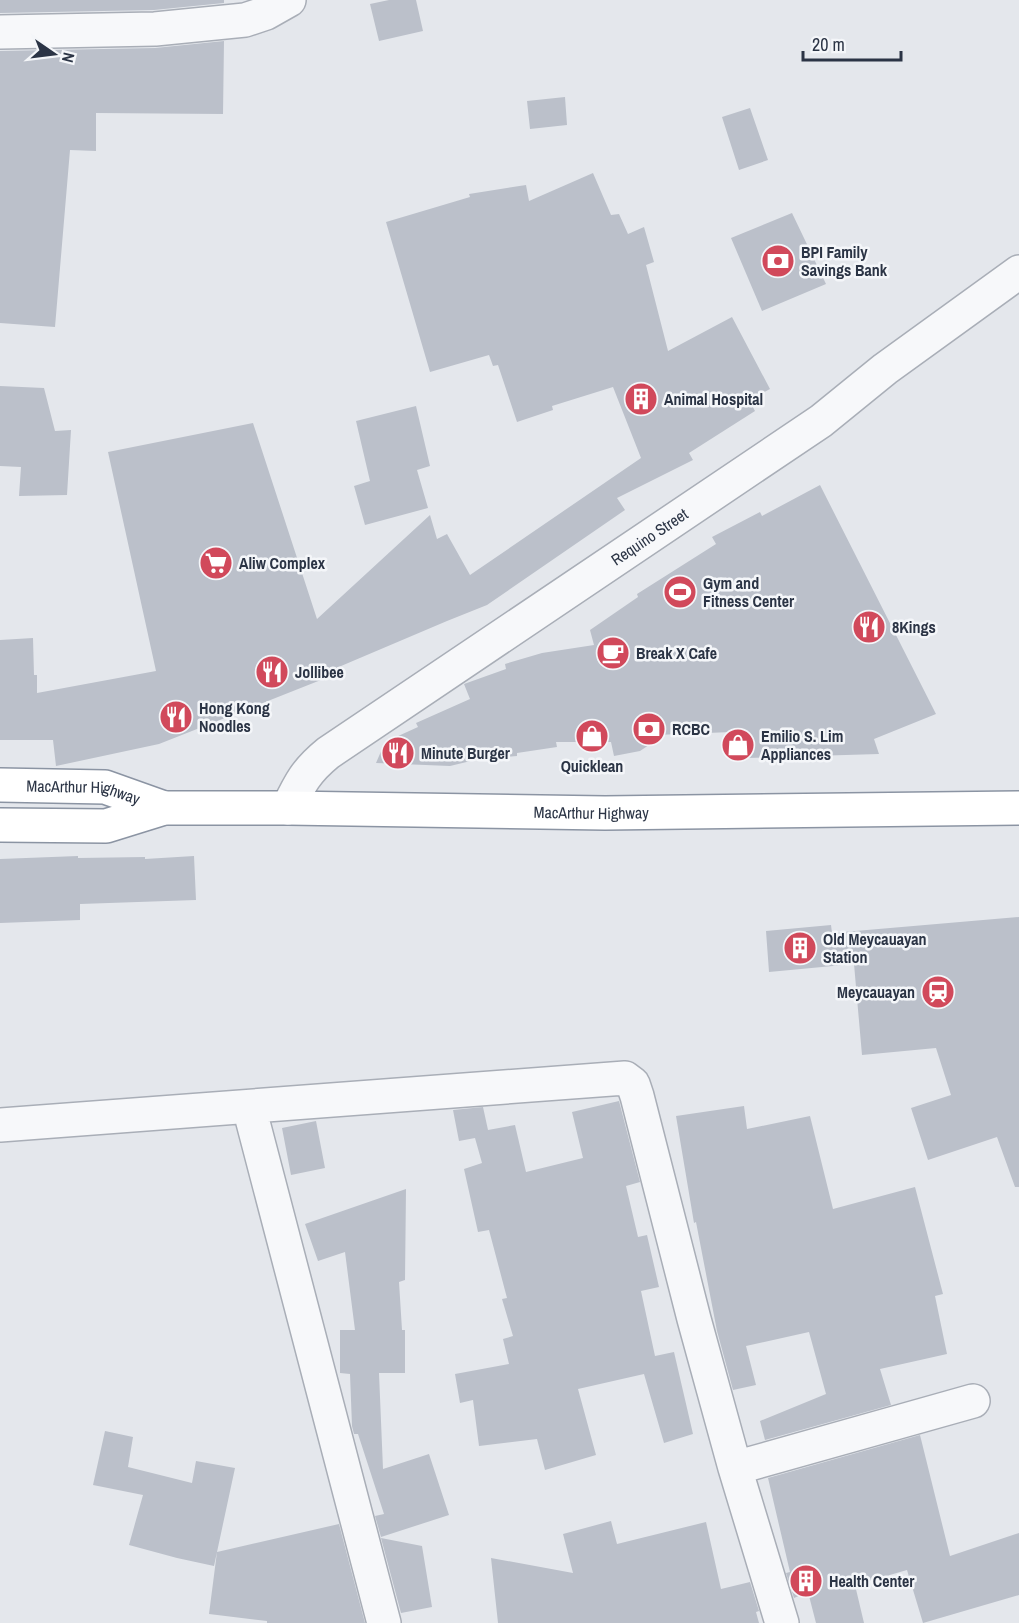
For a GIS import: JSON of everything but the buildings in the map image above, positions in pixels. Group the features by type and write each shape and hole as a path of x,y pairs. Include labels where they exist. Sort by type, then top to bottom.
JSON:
{"highway":[{"name":"MacArthur Highway","path":"0,785 105,788 164,808"},
{"name":"MacArthur Highway","path":"0,825 106,825 164,808 605,813 1019,808"}],"street":[{"path":"0,33 155,29 245,20 266,13 289,0"},
{"name":"Requino Street","path":"288,808 312,766 328,753 820,421 885,369 1019,272"},
{"path":"0,1125 625,1078 633,1084 637,1096 694,1319 735,1468 782,1623"},
{"path":"249,1107 384,1623"},
{"path":"735,1468 973,1401"}],"place":[{"name":"BPI Family Savings Bank","path":"778,261"},
{"name":"Animal Hospital","path":"641,399"},
{"name":"Aliw Complex","path":"216,563"},
{"name":"Gym and Fitness Center","path":"680,592"},
{"name":"8Kings","path":"869,627"},
{"name":"Break X Cafe","path":"613,653"},
{"name":"Jollibee","path":"272,672"},
{"name":"Hong Kong Noodles","path":"176,717"},
{"name":"RCBC","path":"649,729"},
{"name":"Quicklean","path":"592,736"},
{"name":"Emilio S. Lim Appliances","path":"738,745"},
{"name":"Minute Burger","path":"398,753"},
{"name":"Old Meycauayan Station","path":"800,948"},
{"name":"Meycauayan","path":"938,992"},
{"name":"Health Center","path":"806,1581"}]}
